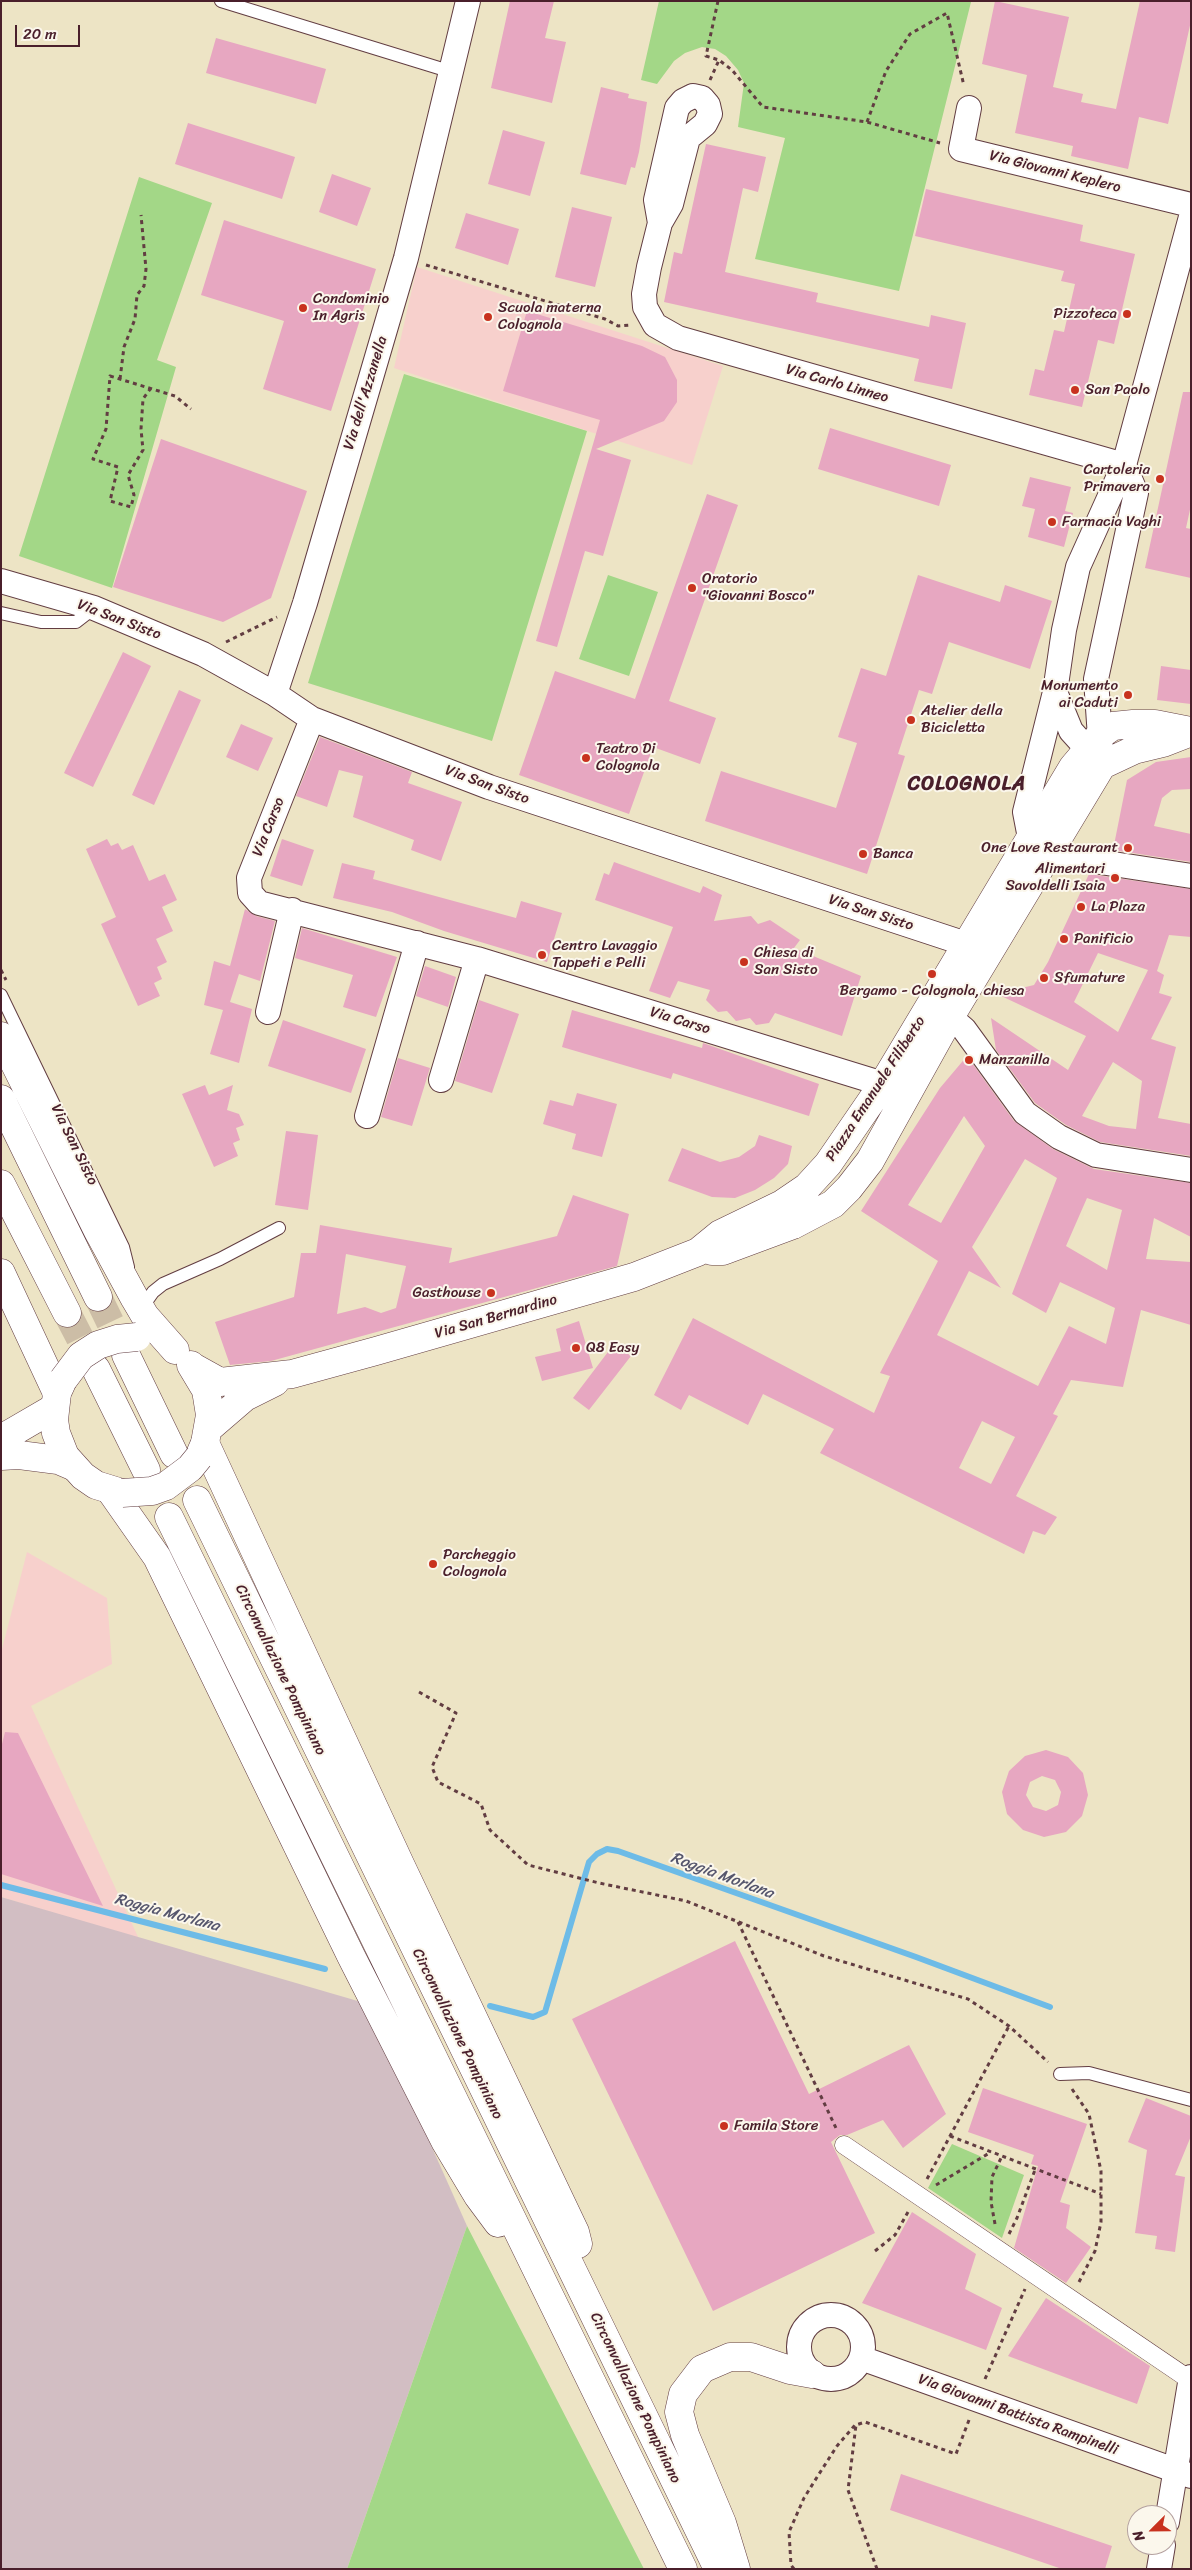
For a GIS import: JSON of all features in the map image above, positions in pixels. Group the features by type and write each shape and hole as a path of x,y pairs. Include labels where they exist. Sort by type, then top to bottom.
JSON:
{"main road":[{"path":"1096,750 1113,726 1156,724 1191,731"},
{"name":"Piazza Emanuele Filiberto","path":"698,1252 720,1234 782,1204 807,1187 828,1164 976,950 1039,846 1073,767 1096,750"},
{"name":"Piazza Emanuele Filiberto","path":"698,1252 724,1251 794,1224 833,1204 849,1188 870,1161 950,1017 976,950"},
{"path":"1,1036 138,1304 184,1358 206,1390 209,1402 197,1446"},
{"path":"1,1098 98,1297"},
{"path":"1,1184 67,1313"},
{"name":"Via San Bernardino","path":"1,1439 58,1393 81,1356 98,1345 117,1339 132,1346 152,1340 184,1358 220,1382 292,1374 634,1277 698,1252"},
{"path":"1,1273 58,1393 56,1433 65,1456 72,1466"},
{"path":"132,1346 152,1409 197,1446 400,1864 574,2232 607,2341"},
{"path":"96,1369 146,1470"},
{"name":"Via San Bernardino","path":"116,1492 152,1491 166,1486 190,1468 197,1446 245,1397 292,1374"},
{"path":"1,1456 19,1455 58,1460 72,1466 96,1485 116,1492 157,1557 351,1956 445,2142 478,2196 540,2280"},
{"name":"Circonvallazione Pompiniano","path":"197,1500 718,2569"},
{"path":"169,1517 540,2280 683,2569"},
{"path":"736,2569 722,2523 685,2435 679,2412 683,2394 702,2369 730,2356 751,2357 790,2370 812,2374"}],"street":[{"name":"Via dell'Azzanella","path":"275,694 305,603 406,258 468,1"},
{"path":"961,149 969,108"},
{"name":"Via Giovanni Keplero","path":"961,149 1191,204"},
{"path":"1191,218 1124,465 1078,567 1064,630 1055,692 1025,812 1039,846 1191,876"},
{"path":"649,317 644,294 660,223"},
{"name":"Via Carlo Linneo","path":"649,317 655,325 678,338 1124,465"},
{"path":"1096,750 1096,679 1136,493 1124,465"},
{"name":"Via San Sisto","path":"1,581 94,608 203,654 275,694 312,719 489,787 976,950"},
{"path":"1055,692 1071,731 1096,750"},
{"name":"Via Carso","path":"312,719 249,878 250,893 259,902 477,959 883,1084"},
{"path":"268,1012 292,910"},
{"path":"367,1116 417,943"},
{"path":"441,1080 477,959"},
{"path":"950,1017 964,1029 1025,1113 1059,1137 1096,1154 1191,1170"},
{"path":"844,2145 1190,2380"},
{"path":"822,2316 842,2317 855,2326 861,2336 863,2347 861,2358 856,2367 838,2379 828,2379 812,2374 800,2356 799,2346 806,2327 822,2316"},
{"name":"Via Giovanni Battista Rampinelli","path":"861,2358 1183,2473"},
{"path":"1173,2505 1183,2473 1191,2376"},
{"path":"1159,2569 1161,2555"}],"lane":[{"path":"222,1 452,72"},
{"path":"1,613 41,622 76,622 94,608"},
{"name":"Via San Sisto","path":"1,995 123,1247 138,1304"},
{"path":"138,1304 163,1284 220,1259 279,1228"},
{"path":"1060,2074 1089,2073 1191,2100"}],"path":[{"path":"718,1 706,56 719,60 732,70 763,106 867,122 961,149"},
{"path":"867,122 886,71 910,34 947,13 969,108"},
{"path":"120,379 124,347 135,319 137,295 144,286 146,268 141,215"},
{"path":"406,258 605,319 618,326 638,323 649,317"},
{"path":"151,388 143,398 142,450 128,475 134,495 131,507 110,501 118,467 94,459 106,429 110,376 151,388 174,396 190,409"},
{"path":"203,654 305,603"},
{"path":"419,1692 456,1713 432,1767 438,1782 481,1804 490,1830 528,1865 568,1876 686,1901 824,1956 968,1999 1009,2026 1060,2074 1089,2114 1101,2171 1102,2222 1095,2252 1070,2300"},
{"path":"738,1921 844,2145"},
{"path":"875,2251 895,2235 1009,2026"},
{"path":"950,2136 1101,2195"},
{"path":"918,2195 991,2152"},
{"path":"1000,2251 991,2202 992,2177 1002,2156"},
{"path":"1000,2251 1017,2218 1035,2170"},
{"path":"794,2569 791,2565 789,2532 804,2498 837,2446 856,2424 865,2422"},
{"path":"856,2424 848,2490 877,2569"}],"shaded area":[{"name":"Scuola materna Colognola","path":"417,267 723,366 692,465 394,368"},
{"path":"27,1552 107,1598 112,1664 31,1706 139,1939 1,1897 1,1653"},
{"path":"1,1897 368,2004 467,2226 347,2569 1,2569"}],"green space":[{"path":"659,1 971,2 899,291 755,259 785,138 738,127 744,83 738,70 726,56 715,49 702,47 685,53 674,61 657,84 641,80"},
{"path":"139,177 212,203 157,360 176,367 112,588 19,556"},
{"path":"404,374 587,431 492,741 308,683"},
{"path":"608,575 658,592 629,676 579,659"},
{"path":"952,2144 1024,2175 1002,2238 928,2188"},
{"path":"467,2226 539,2365 644,2569 347,2569"}],"building":[{"path":"510,1 554,1 545,38 566,42 552,103 491,88"},
{"path":"995,1 1069,17 1053,87 1083,94 1081,102 1116,109 1140,1 1191,1 1191,21 1168,124 1139,117 1128,169 1071,156 1073,146 1015,133 1027,75 982,64"},
{"path":"216,38 326,69 316,104 206,73"},
{"path":"601,87 629,94 628,98 647,102 635,168 631,167 626,185 580,174"},
{"path":"188,123 295,157 282,199 175,164"},
{"path":"503,130 545,142 530,196 488,184"},
{"path":"706,144 766,157 758,192 743,188 725,272 818,293 816,302 929,327 931,315 966,323 952,389 914,381 919,359 664,302 674,252 682,254"},
{"path":"332,174 371,188 357,226 319,212"},
{"path":"926,189 1083,225 1080,241 1135,254 1114,344 1098,340 1082,407 1029,395 1035,369 1044,371 1054,330 1064,332 1075,284 1061,281 1064,271 915,236"},
{"path":"572,207 612,217 595,287 555,277"},
{"path":"466,213 519,229 508,265 455,248"},
{"name":"Condominio In Agris","path":"224,220 376,269 331,411 263,389 284,321 201,295"},
{"path":"527,311 642,346 665,357 677,380 677,402 664,421 596,449 631,460 603,556 585,551 557,647 536,641 600,420 503,391"},
{"path":"1183,392 1191,392 1191,505 1186,528 1191,529 1191,578 1145,568"},
{"path":"830,428 951,465 939,506 818,469"},
{"path":"161,439 307,491 271,598 223,622 113,587"},
{"path":"1030,477 1071,487 1065,511 1073,513 1064,547 1028,537 1035,509 1022,506"},
{"name":"Oratorio \"Giovanni Bosco\"","path":"707,494 738,505 669,701 716,718 700,764 653,747 629,814 519,775 555,671 635,699"},
{"path":"918,575 1000,602 1005,585 1052,601 1030,669 949,642 932,694 919,690 898,754 905,756 867,874 705,821 721,771 836,808 857,743 838,737 861,668 886,676"},
{"path":"123,652 151,666 93,787 64,773"},
{"path":"1161,666 1191,670 1191,704 1157,700"},
{"path":"179,690 201,700 154,805 132,795"},
{"path":"241,724 273,738 258,771 226,757"},
{"path":"320,737 412,772 408,783 462,802 441,861 411,850 414,840 353,817 363,776 339,770 327,807 296,796"},
{"path":"1191,757 1191,789 1172,790 1162,798 1154,826 1191,834 1191,862 1113,850 1127,780 1156,762"},
{"path":"107,839 111,846 118,843 122,850 133,845 149,881 165,874 177,900 162,907 173,931 156,939 167,962 157,967 162,979 154,983 160,996 138,1006 101,924 116,917 86,849"},
{"path":"282,839 314,850 302,886 270,876"},
{"name":"Chiesa di San Sisto","path":"614,862 700,893 703,886 722,895 714,921 751,916 758,924 770,920 800,940 794,948 861,976 842,1036 775,1013 769,1023 756,1025 750,1018 736,1021 727,1011 718,1012 706,1000 710,990 678,981 670,998 649,991 673,927 595,900 604,873 609,875"},
{"path":"342,863 375,871 373,879 516,918 521,901 562,913 547,962 444,931 392,912 333,898"},
{"path":"1089,874 1191,889 1191,937 1169,935 1157,971 1164,975 1159,993 1172,997 1151,1039 1176,1047 1158,1118 1191,1124 1191,1156 1100,1142 1066,1125 1035,1103 996,1050 991,1018 1068,1070 1086,1036 997,994 1034,985 1048,962","holes":["1098,953 1148,970 1118,1032 1074,1002","1113,1062 1142,1081 1136,1129 1109,1126 1082,1116"]},
{"path":"245,909 256,916 275,921 260,981 239,974 230,1002 252,1009 239,1063 210,1054 223,1010 204,1005 214,961 230,966"},
{"path":"302,928 397,957 376,1017 343,1007 353,975 295,958"},
{"path":"425,966 456,977 448,1007 416,996"},
{"path":"479,1000 519,1014 492,1093 455,1081"},
{"path":"572,1010 702,1048 703,1043 819,1084 809,1116 673,1073 671,1079 562,1047"},
{"path":"283,1020 366,1049 351,1093 268,1066"},
{"path":"967,1056 1014,1121 1053,1149 1094,1169 1191,1183 1191,1237 1154,1218 1146,1259 1191,1262 1191,1325 1141,1310 1123,1387 1071,1380 1053,1414 1058,1416 1016,1496 1057,1517 1045,1535 1033,1531 1024,1554 820,1453 834,1429 763,1394 748,1425 689,1395 681,1410 654,1395 693,1318 874,1413 890,1376 880,1373 938,1261 861,1211 940,1088","holes":["964,1116 985,1146 941,1223 908,1205","1025,1159 1057,1178 1012,1294 1046,1313 1060,1282 1115,1308 1106,1344 1069,1326 1038,1386 937,1335 969,1271 1001,1288 972,1247","1087,1198 1122,1210 1107,1270 1066,1246","982,1421 1015,1437 991,1484 959,1468"]},
{"path":"398,1058 430,1068 412,1126 381,1117"},
{"path":"205,1085 209,1095 233,1085 227,1110 239,1114 244,1125 236,1128 240,1140 233,1143 238,1156 214,1167 182,1094"},
{"path":"577,1093 617,1104 602,1157 572,1149 576,1134 543,1124 550,1100 573,1106"},
{"path":"286,1131 318,1135 308,1210 275,1205"},
{"path":"759,1135 792,1146 788,1164 774,1178 755,1190 735,1198 712,1197 668,1181 682,1148 720,1162 739,1157 755,1146"},
{"path":"573,1195 629,1214 617,1266 271,1361 230,1365 215,1322 294,1297 301,1253 316,1253 320,1225 452,1248 449,1263 557,1236","holes":["346,1254 406,1266 396,1308 381,1313 365,1307 337,1314"]},
{"path":"579,1321 593,1368 542,1381 535,1357 561,1351 556,1329"},
{"path":"614,1344 631,1356 589,1410 573,1398"},
{"path":"5,1732 18,1733 103,1906 1,1874 1,1748"},
{"path":"1046,1750 1068,1757 1083,1773 1088,1795 1082,1816 1066,1832 1044,1837 1023,1830 1007,1814 1002,1792 1009,1771 1025,1756","holes":["1042,1776 1055,1780 1061,1792 1058,1805 1046,1811 1033,1807 1026,1795 1030,1782"]},
{"name":"Famila Store","path":"735,1941 809,2094 909,2045 946,2114 903,2148 883,2120 847,2135 840,2135 831,2142 875,2233 713,2311 572,2019"},
{"path":"983,2088 1087,2124 1060,2202 1070,2205 1066,2228 1091,2247 1066,2283 1014,2248 1038,2166 1031,2164 1034,2155 968,2132"},
{"path":"1146,2098 1191,2116 1191,2136 1175,2175 1185,2177 1175,2252 1155,2249 1157,2236 1135,2233 1147,2150 1128,2142"},
{"path":"912,2212 976,2254 965,2289 1002,2308 986,2350 862,2303"},
{"path":"1046,2298 1150,2366 1137,2404 1008,2356"},
{"path":"901,2474 1112,2546 1105,2569 1062,2569 890,2510"}],"waterway":[{"name":"Roggia Morlana","path":"490,2006 533,2017 545,2012 589,1862 597,1854 607,1849 618,1851 916,1957 1050,2007"},
{"name":"Roggia Morlana","path":"1,1885 325,1969"}],"tunnel":[{"path":"98,1297 126,1355"},
{"path":"67,1313 96,1369"}],"place":[{"name":"Condominio In Agris","path":"303,308"},
{"name":"Pizzoteca","path":"1127,314"},
{"name":"Scuola materna Colognola","path":"488,317"},
{"name":"San Paolo","path":"1075,390"},
{"name":"Cartoleria Primavera","path":"1160,479"},
{"name":"Farmacia Vaghi","path":"1052,522"},
{"name":"Oratorio \"Giovanni Bosco\"","path":"692,588"},
{"name":"Monumento ai Caduti","path":"1128,695"},
{"name":"Atelier della Bicicletta","path":"911,720"},
{"name":"Teatro Di Colognola","path":"586,758"},
{"name":"One Love Restaurant","path":"1128,848"},
{"name":"Banca","path":"863,854"},
{"name":"Alimentari Savoldelli Isaia","path":"1115,878"},
{"name":"La Plaza","path":"1081,907"},
{"name":"Panificio","path":"1064,939"},
{"name":"Centro Lavaggio Tappeti e Pelli","path":"542,955"},
{"name":"Chiesa di San Sisto","path":"744,962"},
{"name":"Bergamo - Colognola, chiesa","path":"932,974"},
{"name":"Sfumature","path":"1044,978"},
{"name":"Manzanilla","path":"969,1060"},
{"name":"Gasthouse","path":"491,1293"},
{"name":"Q8 Easy","path":"576,1348"},
{"name":"Parcheggio Colognola","path":"433,1564"},
{"name":"Famila Store","path":"724,2126"}],"district":[{"name":"COLOGNOLA","path":"967,785"}]}
